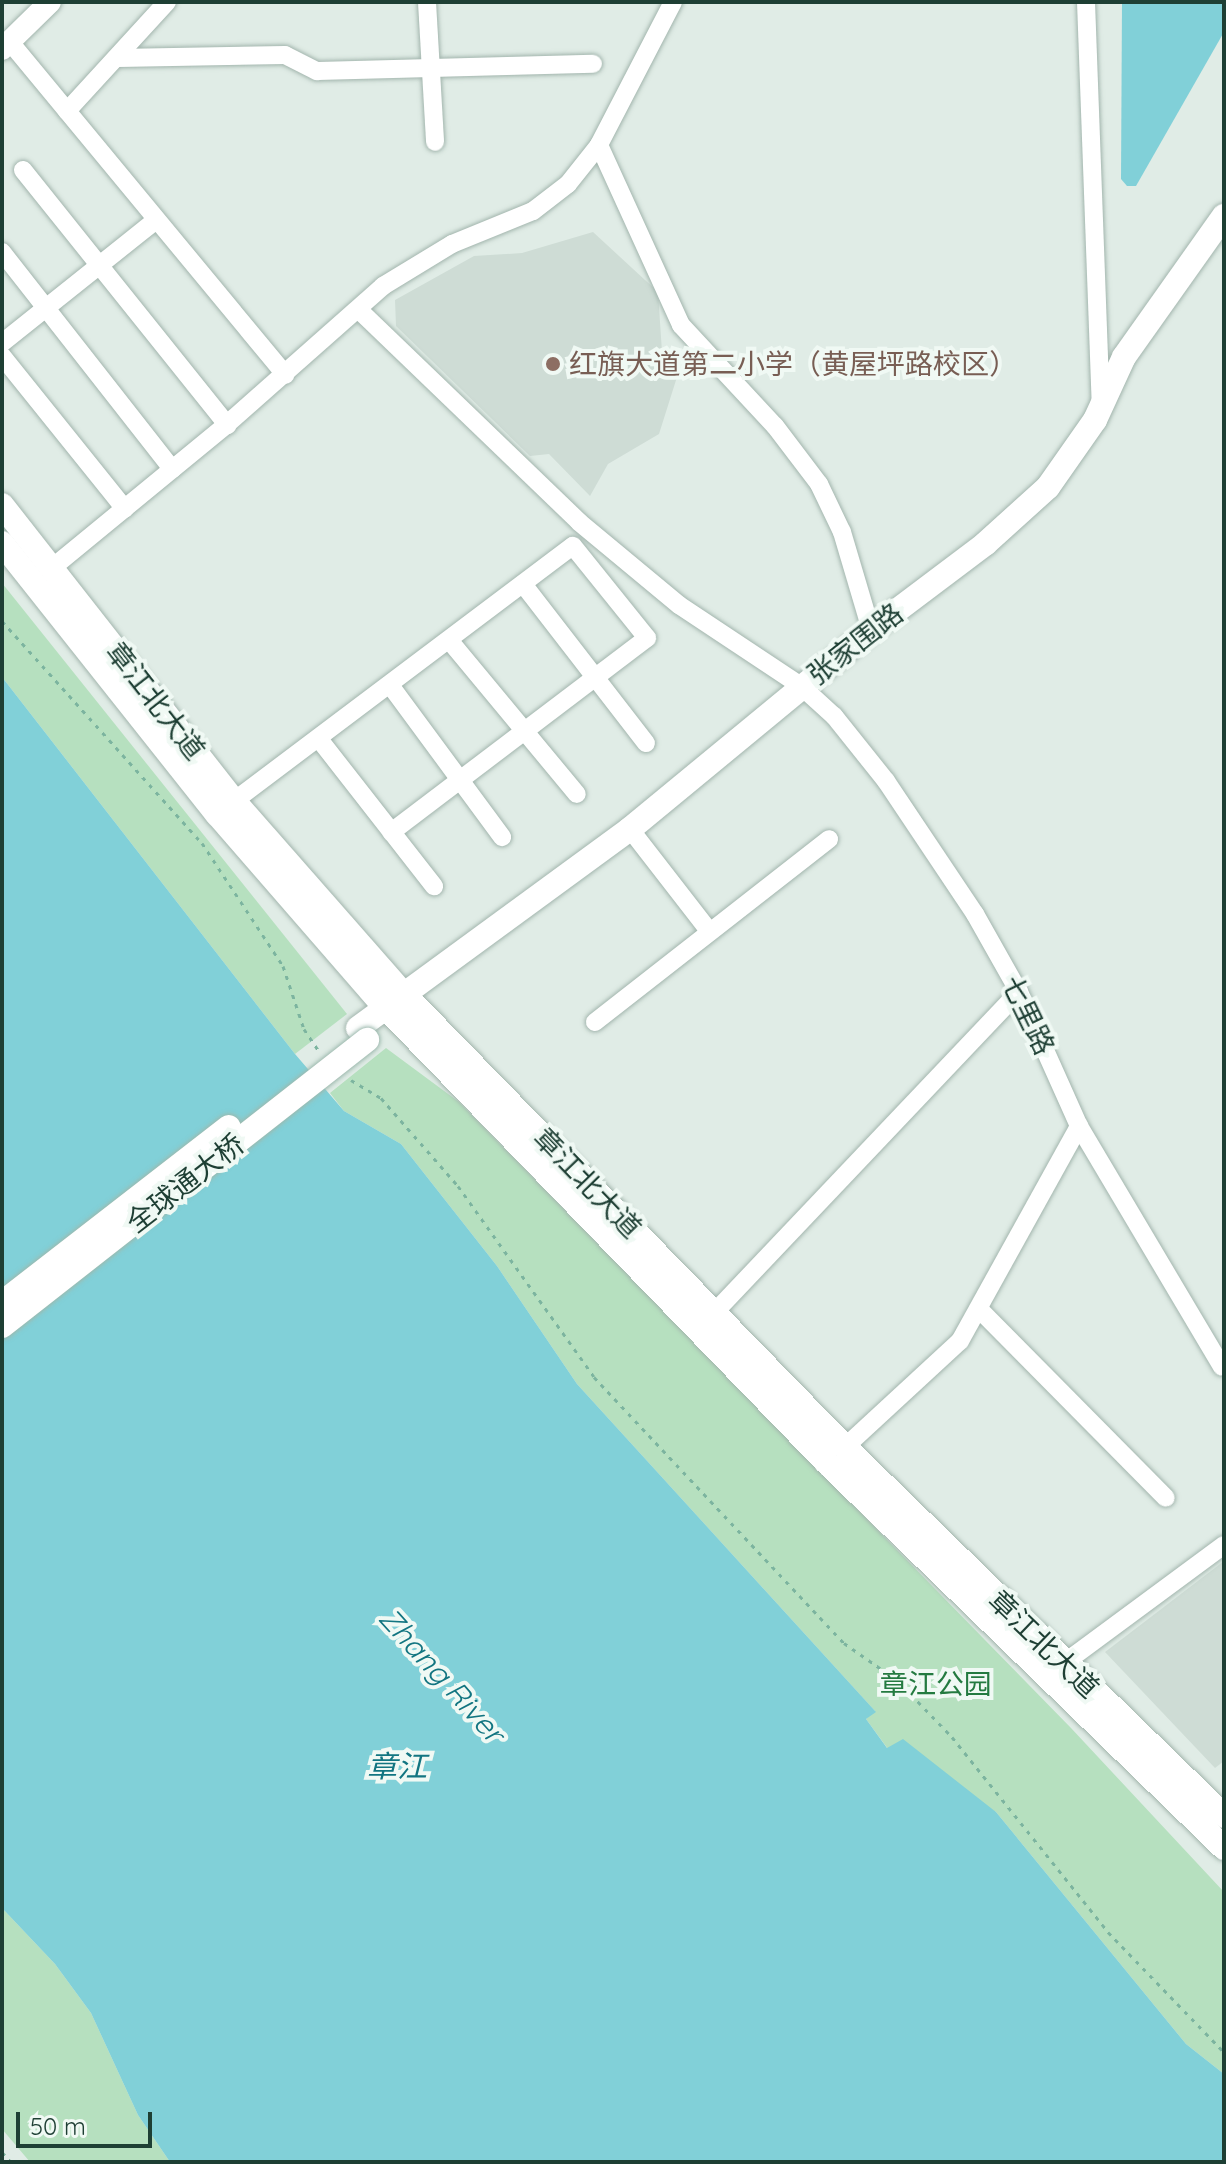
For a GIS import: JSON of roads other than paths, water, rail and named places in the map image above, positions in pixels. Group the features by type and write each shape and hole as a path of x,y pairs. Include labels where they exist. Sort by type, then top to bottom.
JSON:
{"main road":[{"name":"张家围路","path":"363,1034 630,829 801,686 985,544 1048,487 1101,406 1124,357 1224,216"},
{"name":"章江北大道","path":"2,505 399,1006 714,1313 1063,1664 1224,1816"},
{"name":"章江北大道","path":"2,543 217,814 827,1463 1224,1848"},
{"name":"全球通大桥","path":"2,1303 363,1034"},
{"name":"全球通大桥","path":"2,1326 363,1034"}],"street":[{"path":"50,2 6,46 67,111 285,375"},
{"path":"67,111 167,2"},
{"path":"427,2 435,142"},
{"path":"52,568 227,425 416,263 533,211 568,184 599,145 673,2"},
{"path":"1086,2 1101,406"},
{"path":"118,58 285,55 317,71 593,64"},
{"path":"599,145 681,325 775,426 819,484 842,532 871,630"},
{"path":"23,170 227,425"},
{"path":"2,343 156,220"},
{"path":"2,252 172,469"},
{"name":"七里路","path":"360,311 579,522 679,605 801,686 834,716 886,781 975,914 1019,992 1079,1126 1222,1367"},
{"path":"2,356 125,509"},
{"path":"234,801 573,546 647,638 391,832"},
{"path":"523,584 646,743"},
{"path":"449,640 577,794"},
{"path":"390,685 502,837"},
{"path":"319,739 434,886"},
{"path":"630,829 710,932"},
{"path":"595,1022 829,839"},
{"path":"714,1313 1019,992"},
{"path":"845,1447 960,1341 980,1310 1079,1126"},
{"path":"980,1310 1166,1498"},
{"path":"1063,1664 1178,1574 1224,1545"}],"water":[{"path":"1122,2 1224,2 1224,32 1136,186 1127,186 1121,179"},
{"name":"章江","path":"2,677 295,1054 344,1111 401,1144 497,1266 577,1384 876,1712 866,1719 887,1748 903,1739 996,1812 1186,2044 1224,2074 1224,2162 170,2162 138,2115 91,2013 55,1964 2,1908"}],"place":[{"name":"红旗大道第二小学（黄屋坪路校区）","path":"553,364"}],"water label":[{"name":"Zhang River","path":"442,1675"}],"park label":[{"name":"章江公园","path":"936,1684"}]}
